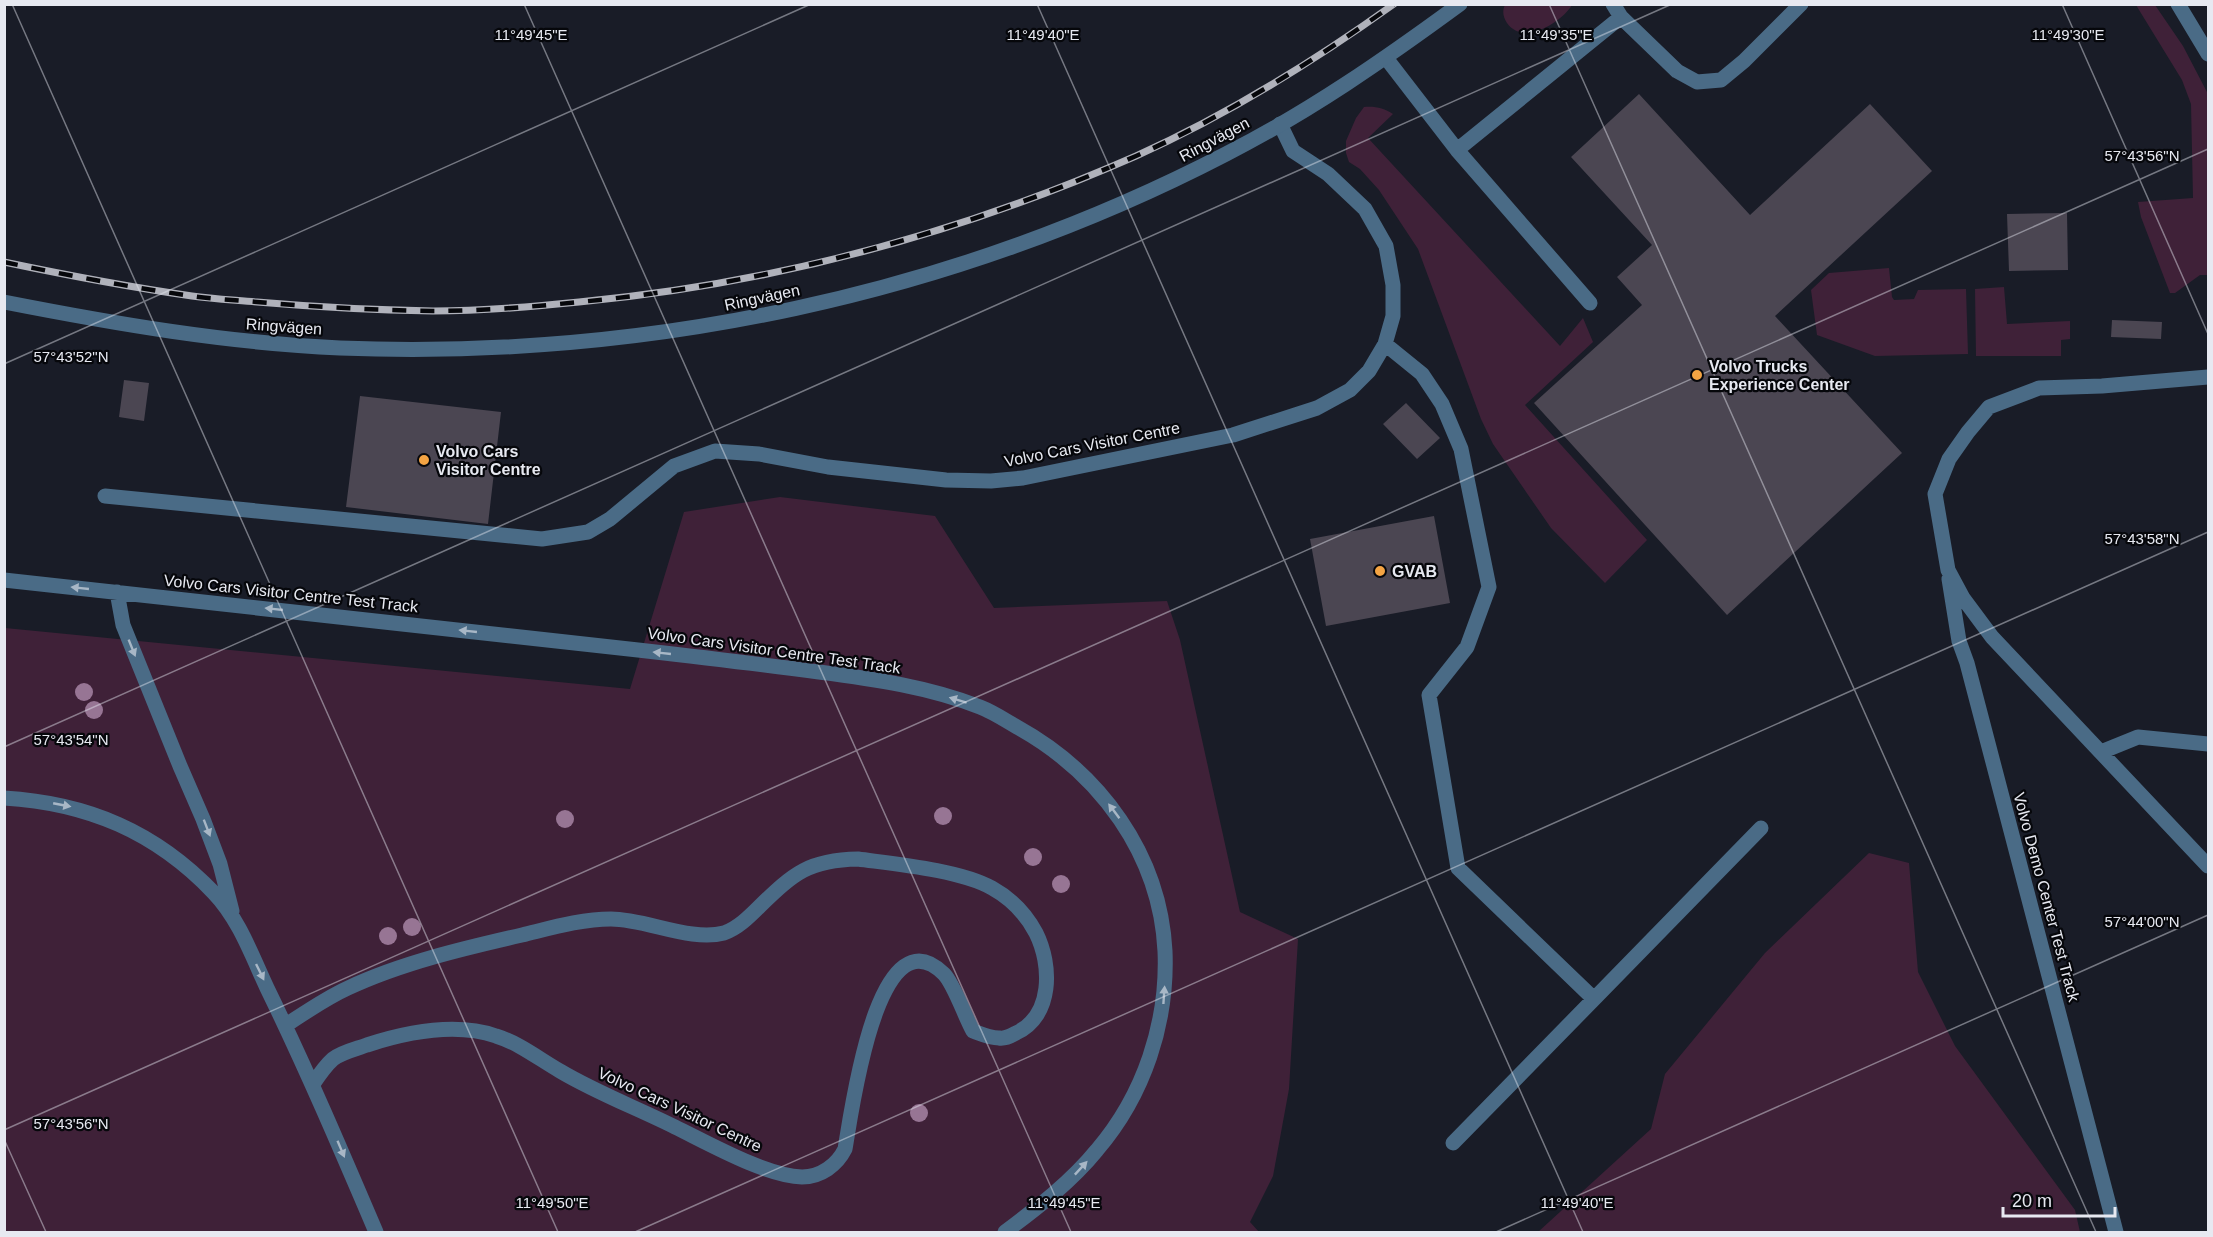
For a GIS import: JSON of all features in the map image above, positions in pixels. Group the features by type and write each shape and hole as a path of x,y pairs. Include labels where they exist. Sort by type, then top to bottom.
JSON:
{"street":[{"name":"Ringvägen","path":"4,302 117,324 190,335 336,348 465,349 533,346 646,336 774,314 924,275 979,258 1121,204 1230,153 1280,124 1386,58 1460,4"},
{"path":"1457,150 1617,11 1677,71 1697,82 1720,80 1744,61 1801,4"},
{"path":"2178,4 2208,54"},
{"path":"1386,58 1457,150 1590,303"},
{"name":"Volvo Cars Visitor Centre","path":"105,496 542,539 588,532 610,519 674,466 715,451 759,454 828,467 946,480 992,481 1023,478 1233,435 1317,408 1350,390 1369,371 1385,344 1393,316 1393,285 1386,246 1365,209 1328,174 1293,152 1280,124"},
{"path":"1385,344 1422,374 1442,404 1461,449 1490,588 1467,647 1429,695 1458,868 1594,999"},
{"name":"Volvo Demo Center Test Track","path":"2116,1233 1967,663 1959,641 1935,494 1949,459 1989,407 2039,388 2208,377"},
{"name":"Volvo Demo Center Test Track","path":"1948,570 1964,598 1992,637 2208,866"},
{"name":"Volvo Cars Visitor Centre Test Track","path":"4,580 720,659 888,681 984,708 1040,740 1068,761 1096,788 1130,833 1153,884 1163,931 1165,980 1158,1035 1140,1082 1112,1130 1073,1176 1005,1233"},
{"path":"117,592 123,625 220,864 234,920"},
{"path":"2101,752 2138,737 2208,744"},
{"path":"4,798 60,804 110,819 181,862 215,894 234,920 286,1026 376,1233"},
{"path":"1453,1143 1761,828"},
{"name":"Volvo Cars Visitor Centre","path":"286,1026 348,988 383,974 490,942 529,933 582,922 614,919 686,932 713,934 724,932 748,918 783,883 795,875 819,863 845,859 876,861 946,873 991,887 1016,906 1036,932 1046,971 1044,1003 1035,1020 1028,1028 1000,1039 973,1031 944,974 923,962 916,961 903,966 895,974 878,1004 870,1028 842,1156 829,1169 804,1177 766,1168 706,1144 676,1127 597,1091 499,1036 481,1032 449,1029 391,1037 357,1048 334,1059 313,1084"}],"shaded area":[{"path":"1505,4 1572,5 1551,25 1532,32 1522,32 1514,30 1507,23 1503,14"},
{"path":"2136,5 2155,5 2183,46 2208,94 2208,275 2200,275 2175,293 2170,293 2141,217 2138,202 2193,198 2191,104 2182,80"},
{"path":"1364,107 1379,108 1393,114 1368,138 1560,346 1583,318 1593,342 1525,405 1647,540 1605,583 1551,528 1493,444 1481,419 1418,249 1379,190 1360,169 1349,162 1346,141 1356,118"},
{"path":"1889,268 1894,300 1914,299 1918,290 1966,289 1968,354 1875,356 1817,335 1811,290 1829,273"},
{"path":"2004,287 2007,324 2070,321 2070,339 2061,340 2061,356 1976,356 1975,289"},
{"path":"780,497 935,516 994,608 1167,601 1180,640 1240,912 1298,939 1289,1089 1273,1176 1250,1222 1259,1232 5,1232 5,628 630,689 684,512"},
{"path":"1869,853 1909,863 1918,972 1955,1046 2075,1210 2080,1232 1538,1232 1651,1129 1665,1074 1765,953"}],"building":[{"name":"Volvo Trucks Experience Center","path":"1639,94 1750,215 1870,104 1932,171 1775,316 1902,453 1727,615 1534,403 1642,305 1617,277 1652,245 1571,157"},
{"path":"2067,213 2068,270 2009,271 2007,214"},
{"path":"2112,320 2162,322 2161,339 2111,337"},
{"path":"124,380 149,383 144,421 119,417"},
{"name":"Volvo Cars Visitor Centre","path":"360,396 501,412 488,524 346,507"},
{"path":"1406,403 1440,438 1417,459 1383,424"},
{"name":"GVAB","path":"1434,516 1450,603 1326,626 1310,539"}],"railway":[{"path":"4,262 121,285 200,297 323,307 411,311 542,306 651,294 722,283 863,252 932,232 1069,184 1170,140 1236,105 1301,67 1394,4"}],"place":[{"name":"Volvo Trucks Experience Center","path":"1697,375"},
{"name":"Volvo Cars Visitor Centre","path":"424,460"},
{"name":"GVAB","path":"1380,571"}]}
